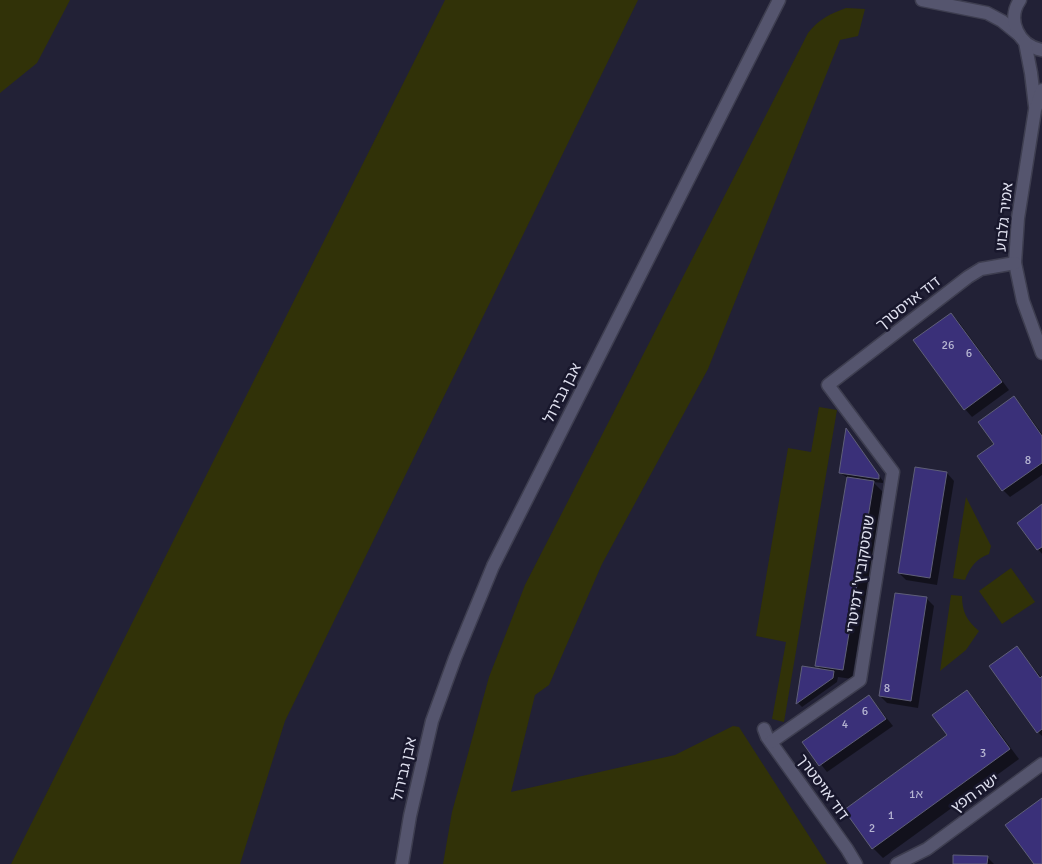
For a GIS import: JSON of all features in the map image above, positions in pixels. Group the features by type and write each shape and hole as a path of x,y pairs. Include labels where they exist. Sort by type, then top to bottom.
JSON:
{"street":[{"name":"אבן גבירול","path":"402,864 410,816 432,721 493,566 779,0"},
{"path":"922,0 987,13 1002,21 1034,48 1042,50"},
{"name":"אמיר גלבוע","path":"1020,0 1014,13 1014,24 1021,38 1031,73 1035,110"},
{"name":"אמיר גלבוע","path":"1042,90 1035,110 1018,218 1015,263 1023,301 1042,353"},
{"name":"דוד אויסטרך","path":"828,386 968,277 981,269 1015,263"},
{"name":"שוסטקוביץ' דמיטרי","path":"771,742 860,680 893,472 828,386"},
{"name":"דוד אויסטרך","path":"764,729 771,742 856,864"},
{"name":"ישה חפץ","path":"897,864 927,849 1042,764"},
{"name":"ישה חפץ","path":"917,864 927,849"}],"shaded area":[{"path":"0,0 70,0 37,63 0,93"},
{"path":"445,0 638,0 285,721 240,864 11,864"},
{"path":"846,8 865,9 858,36 840,40 708,369 602,564 549,685 535,695 511,792 675,755 733,726 739,727 827,864 443,864 452,812 489,677 525,585 808,33 825,18"},
{"path":"819,407 837,410 784,722 772,719 786,642 756,636 788,448 811,452"},
{"path":"966,497 991,546 989,554 980,558 974,564 965,580 953,578"},
{"path":"1011,568 1035,602 1002,624 979,591"},
{"path":"951,595 962,596 966,616 979,631 966,650 940,671"}],"building":[{"path":"951,313 1002,382 964,410 913,340"},
{"path":"1014,396 1042,436 1042,463 1002,491 977,456 994,444 978,422"},
{"path":"846,428 879,475 879,479 839,473"},
{"path":"915,467 947,472 930,578 898,573"},
{"path":"847,477 874,481 843,670 815,666"},
{"path":"1042,504 1042,547 1037,550 1017,523"},
{"path":"895,593 927,597 911,701 879,696"},
{"path":"1017,646 1040,678 1042,676 1042,729 1037,733 989,666"},
{"path":"802,666 834,671 833,678 796,704"},
{"path":"967,690 1010,749 872,849 844,810 947,735 932,715"},
{"path":"869,695 886,719 819,766 802,742"},
{"path":"1042,798 1042,864 1034,864 1005,825"},
{"path":"953,855 988,856 987,864 953,864"}]}
